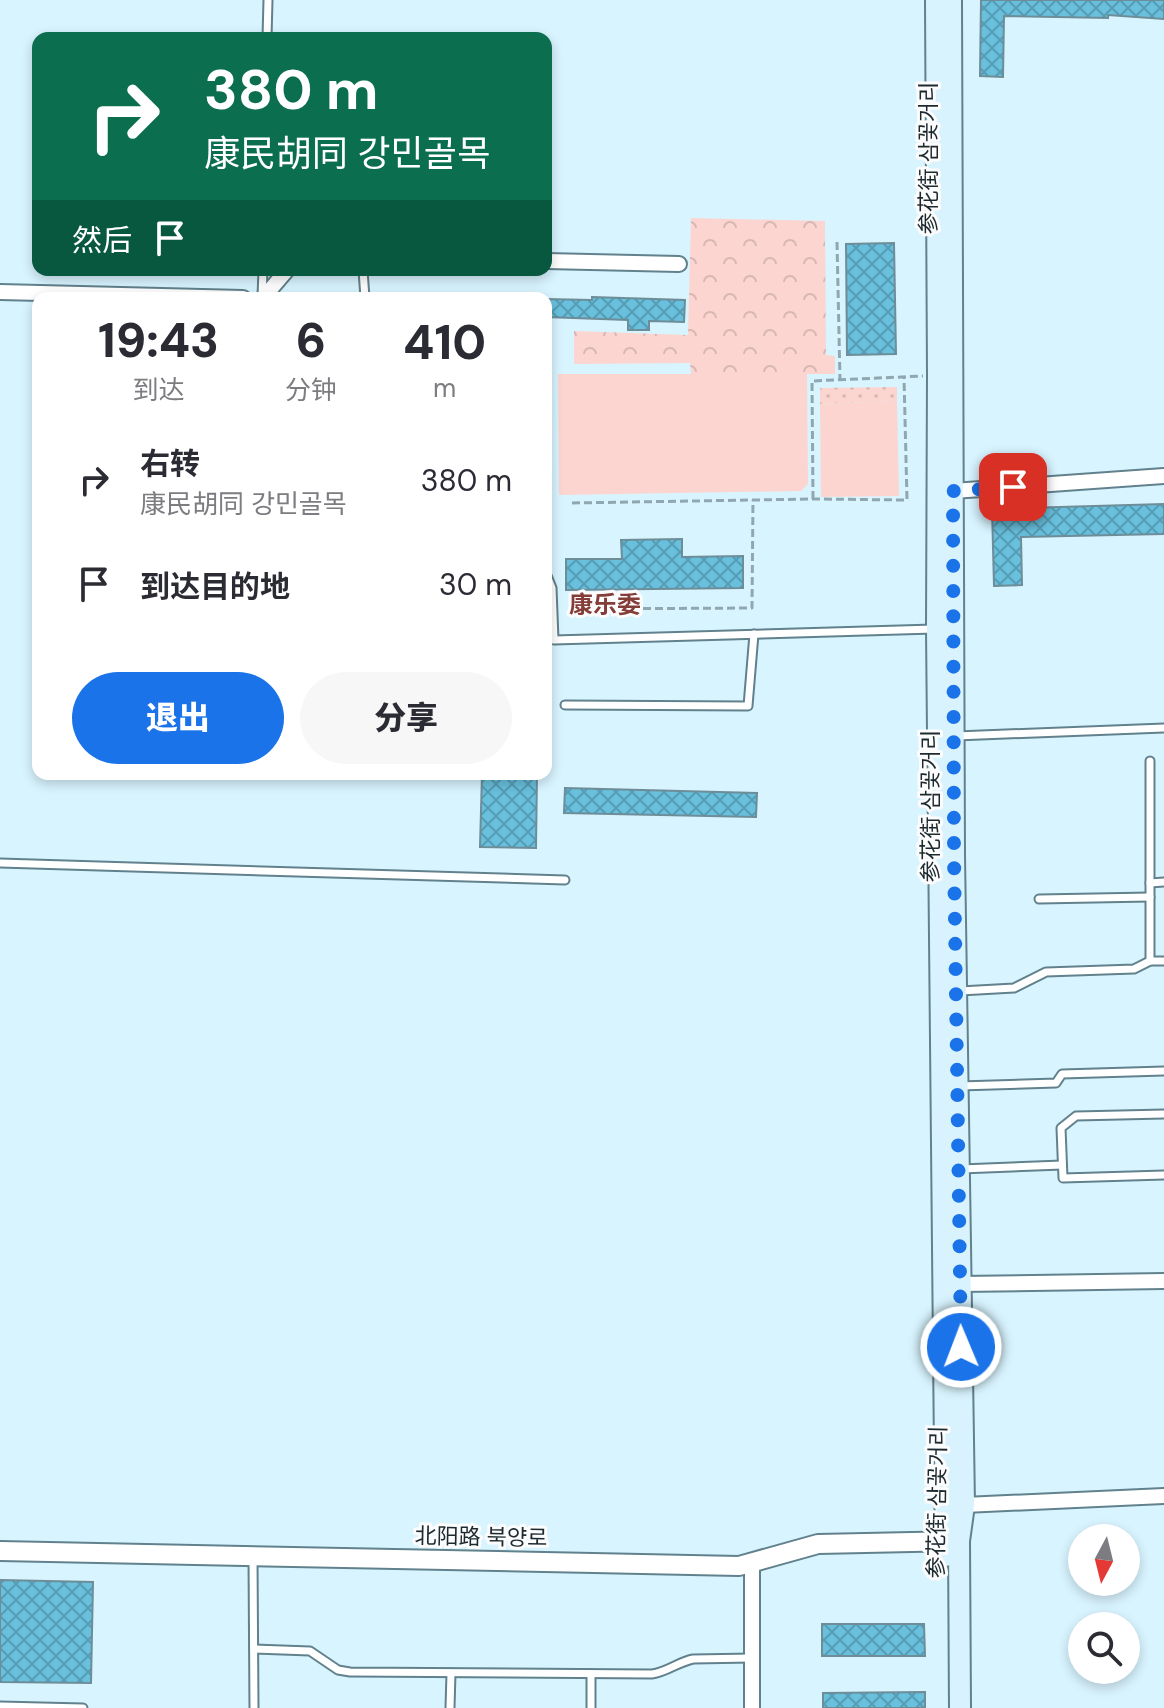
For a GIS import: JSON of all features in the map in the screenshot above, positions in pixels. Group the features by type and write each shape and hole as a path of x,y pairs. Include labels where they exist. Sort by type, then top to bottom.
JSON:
{"main road":[{"name":"参花街 삼꽃거리","path":"936,0 937,629 952,1541 960,1708"},
{"name":"参花街 삼꽃거리","path":"947,1708 952,1541 964,1505 956,991 951,0"}],"street":[{"path":"552,261 679,264"},
{"path":"268,292 282,276"},
{"path":"0,292 32,293"},
{"path":"953,491 1164,476"},
{"path":"960,1284 1164,1281"},
{"path":"964,1505 1164,1496"},
{"name":"北阳路 북양로","path":"0,1551 739,1566 818,1544 952,1541"},
{"path":"752,1563 752,1708"}],"lane":[{"path":"267,32 268,0"},
{"path":"552,631 554,640 937,629"},
{"path":"565,705 748,706 754,634"},
{"path":"954,736 1164,728"},
{"path":"1150,761 1150,961"},
{"path":"0,863 565,880"},
{"path":"1150,883 1164,882"},
{"path":"1039,899 1150,897"},
{"path":"956,991 1014,988 1046,972 1134,969 1150,961 1164,961"},
{"path":"957,1086 1056,1083 1062,1074 1164,1071"},
{"path":"1164,1114 1076,1116 1061,1128 1063,1178 1164,1175"},
{"path":"958,1169 1062,1165"},
{"path":"253,1556 254,1708"},
{"path":"254,1649 310,1651 338,1670 350,1672 652,1674 665,1672 693,1659 752,1658"},
{"path":"450,1708 451,1673"},
{"path":"591,1674 591,1708"},
{"path":"3,1707 83,1708"}],"path":[{"path":"837,242 840,380"},
{"path":"813,499 812,381 938,375"},
{"path":"572,503 907,500 904,377"},
{"path":"571,609 752,608 753,500"}],"green space":[{"path":"691,218 825,221 826,355 835,356 835,374 691,374 690,363 574,364 574,331 688,335"},
{"path":"558,374 807,374 808,484 801,491 559,495"},
{"path":"897,387 897,401 820,404 820,388"},
{"path":"897,401 899,496 821,497 820,404"}],"building":[{"path":"981,0 1164,0 1164,19 1108,15 1108,18 1004,16 1003,77 980,76"},
{"path":"894,243 896,354 847,355 846,244"},
{"path":"592,297 685,300 684,322 649,321 649,330 628,330 628,320 552,317 552,299 592,300"},
{"path":"1164,504 1164,534 1021,537 1022,585 994,586 992,509"},
{"path":"682,539 682,557 743,556 743,588 566,590 566,559 622,559 621,540"},
{"path":"482,780 537,780 536,848 480,847"},
{"path":"565,788 757,793 756,817 564,813"},
{"path":"0,1580 93,1582 91,1683 0,1682"},
{"path":"822,1624 924,1624 925,1656 822,1656"},
{"path":"925,1692 925,1708 823,1708 823,1693"}],"district":[{"name":"康乐委","path":"605,604"}],"route":[{"path":"961,1347 954,855 953,491 1013,487"}]}
